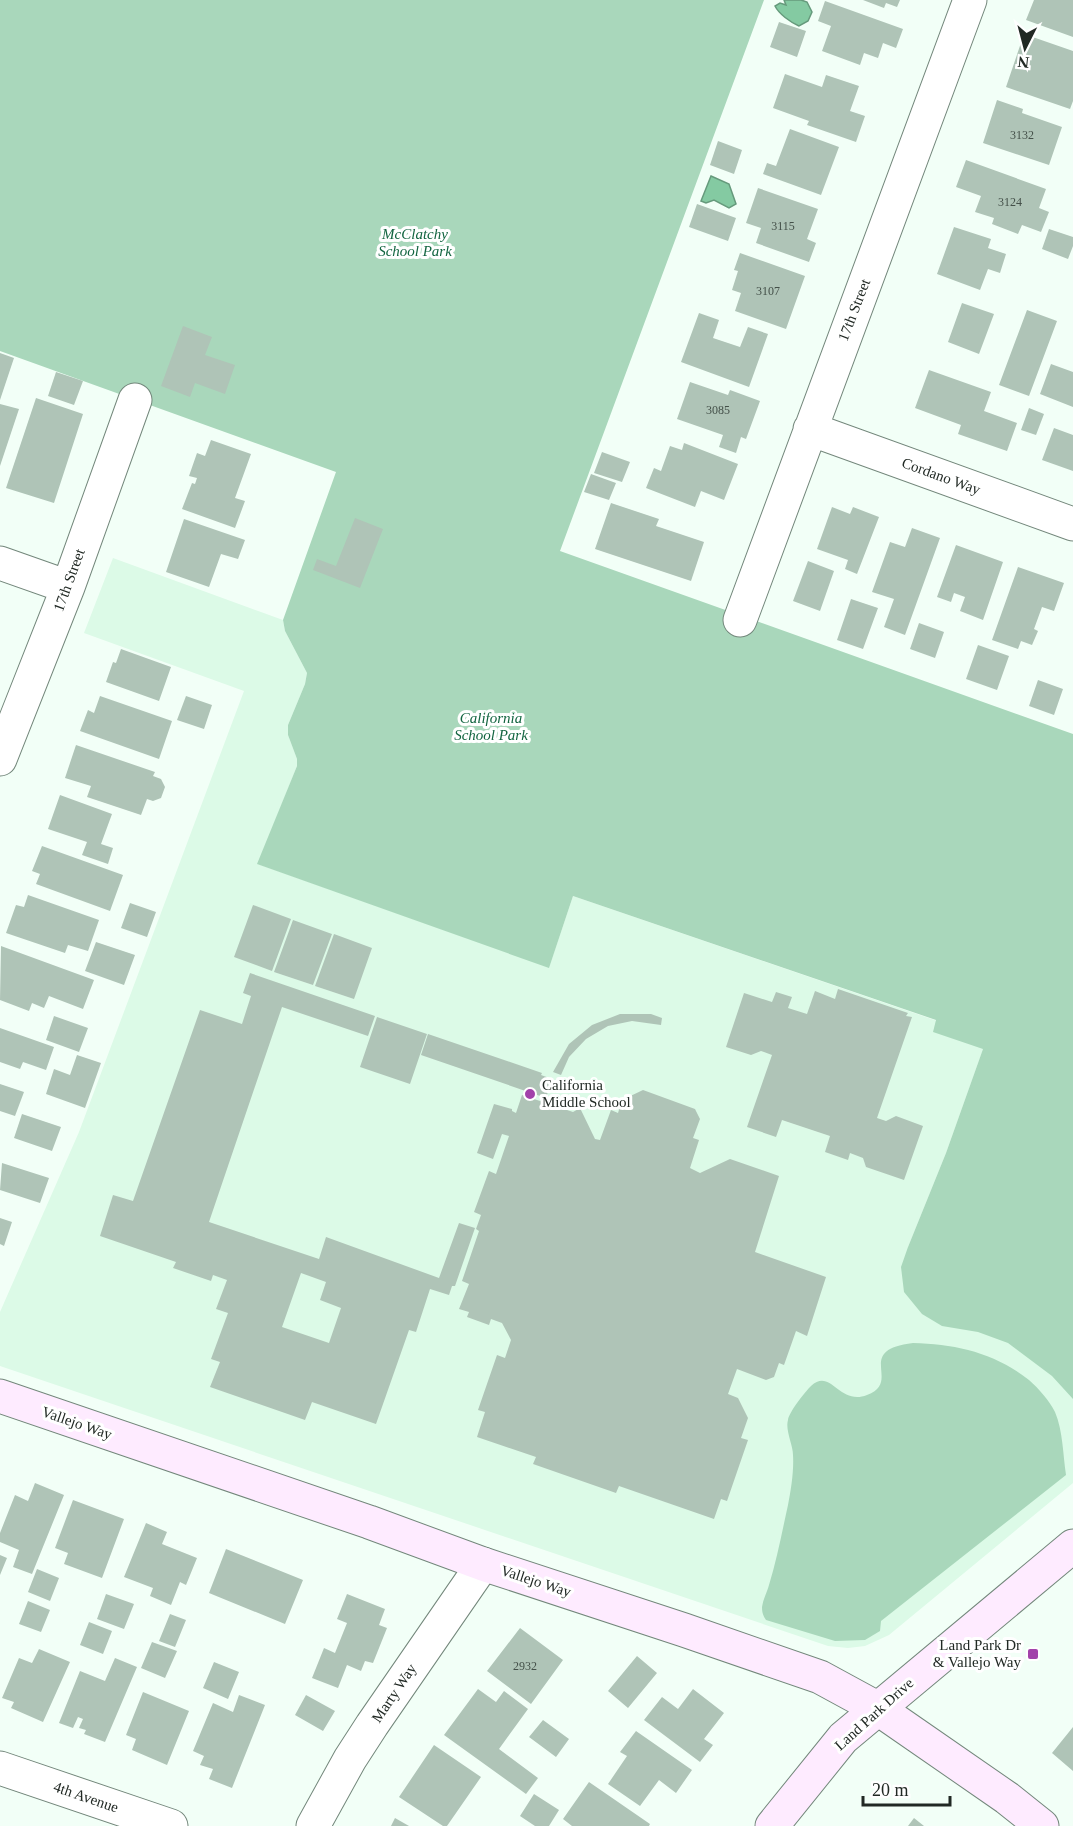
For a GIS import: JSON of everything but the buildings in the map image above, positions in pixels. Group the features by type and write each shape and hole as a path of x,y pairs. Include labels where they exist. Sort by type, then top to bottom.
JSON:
{"street":[{"name":"17th Street","path":"740,620 970,0"},
{"name":"17th Street","path":"0,759 68,587 135,400"},
{"name":"Cordano Way","path":"810,429 1073,524"},
{"path":"0,563 68,587"},
{"name":"Vallejo Way","path":"0,1396 369,1522 483,1564 820,1677 877,1708 1007,1798 1041,1826"},
{"name":"Land Park Drive","path":"772,1826 843,1738 1073,1546"},
{"name":"Marty Way","path":"313,1826 350,1759 372,1725 483,1564"},
{"name":"4th Avenue","path":"0,1768 171,1826"}],"shaded area":[{"path":"784,0 807,2 812,12 808,21 799,26 782,15 775,6 780,3 786,5"},
{"path":"711,176 729,184 736,204 729,208 714,200 706,203 701,201"},
{"name":"California Middle School","path":"113,558 283,620 285,631 307,673 305,684 288,725 288,735 297,759 297,766 258,864 549,967 573,896 987,1038 946,1153 908,1247 1073,1304 1073,1483 889,1635 865,1646 848,1648 828,1646 0,1366 0,1312 79,1132 244,691 84,633"}],"green space":[{"path":"0,0 764,0 560,551 1073,734 1073,1399 1052,1376 1008,1343 978,1332 942,1326 922,1314 904,1292 901,1267 946,1153 983,1049 933,1032 936,1020 573,896 549,968 257,864 297,766 297,759 288,735 288,725 305,684 307,673 285,631 283,620 336,472 0,351"},
{"path":"913,1343 944,1345 974,1352 1003,1363 1029,1380 1050,1403 1058,1419 1066,1475 881,1621 880,1631 865,1640 835,1641 766,1620 762,1607 777,1555 792,1480 793,1455 787,1424 791,1412 808,1389 818,1381 830,1383 849,1396 867,1395 877,1389 881,1382 882,1359 886,1352 895,1347"}],"place":[{"name":"California Middle School","path":"530,1094"},
{"name":"Land Park Dr & Vallejo Way","path":"1033,1654"}],"park label":[{"name":"McClatchy School Park","path":"415,242"},
{"name":"California School Park","path":"491,726"}]}
